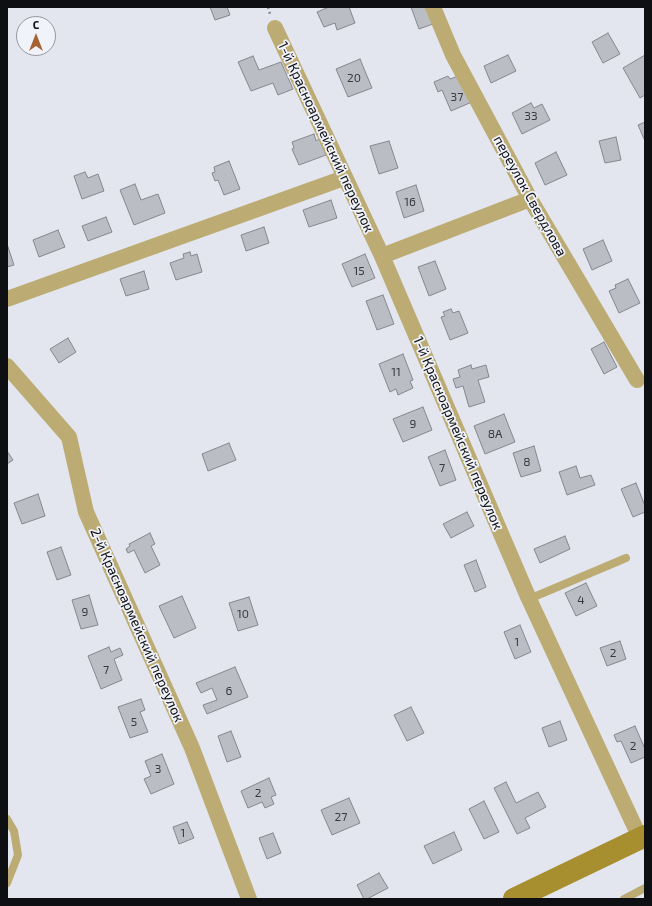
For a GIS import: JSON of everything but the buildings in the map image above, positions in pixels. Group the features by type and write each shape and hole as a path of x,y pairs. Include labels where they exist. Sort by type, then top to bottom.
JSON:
{"main road":[{"path":"514,899 643,837"}],"street":[{"name":"переулок Свердлова","path":"433,7 453,55 530,199 637,380"},
{"name":"1-й Красноармейский переулок","path":"275,28 344,178 382,256 529,599 643,837"},
{"path":"7,299 344,178"},
{"path":"382,256 530,199"},
{"name":"2-й Красноармейский переулок","path":"7,366 69,437 86,512 192,748 249,899"}],"lane":[{"path":"529,599 626,558"},
{"path":"7,819 14,831 18,855 7,883"},
{"path":"624,899 645,888"}]}
